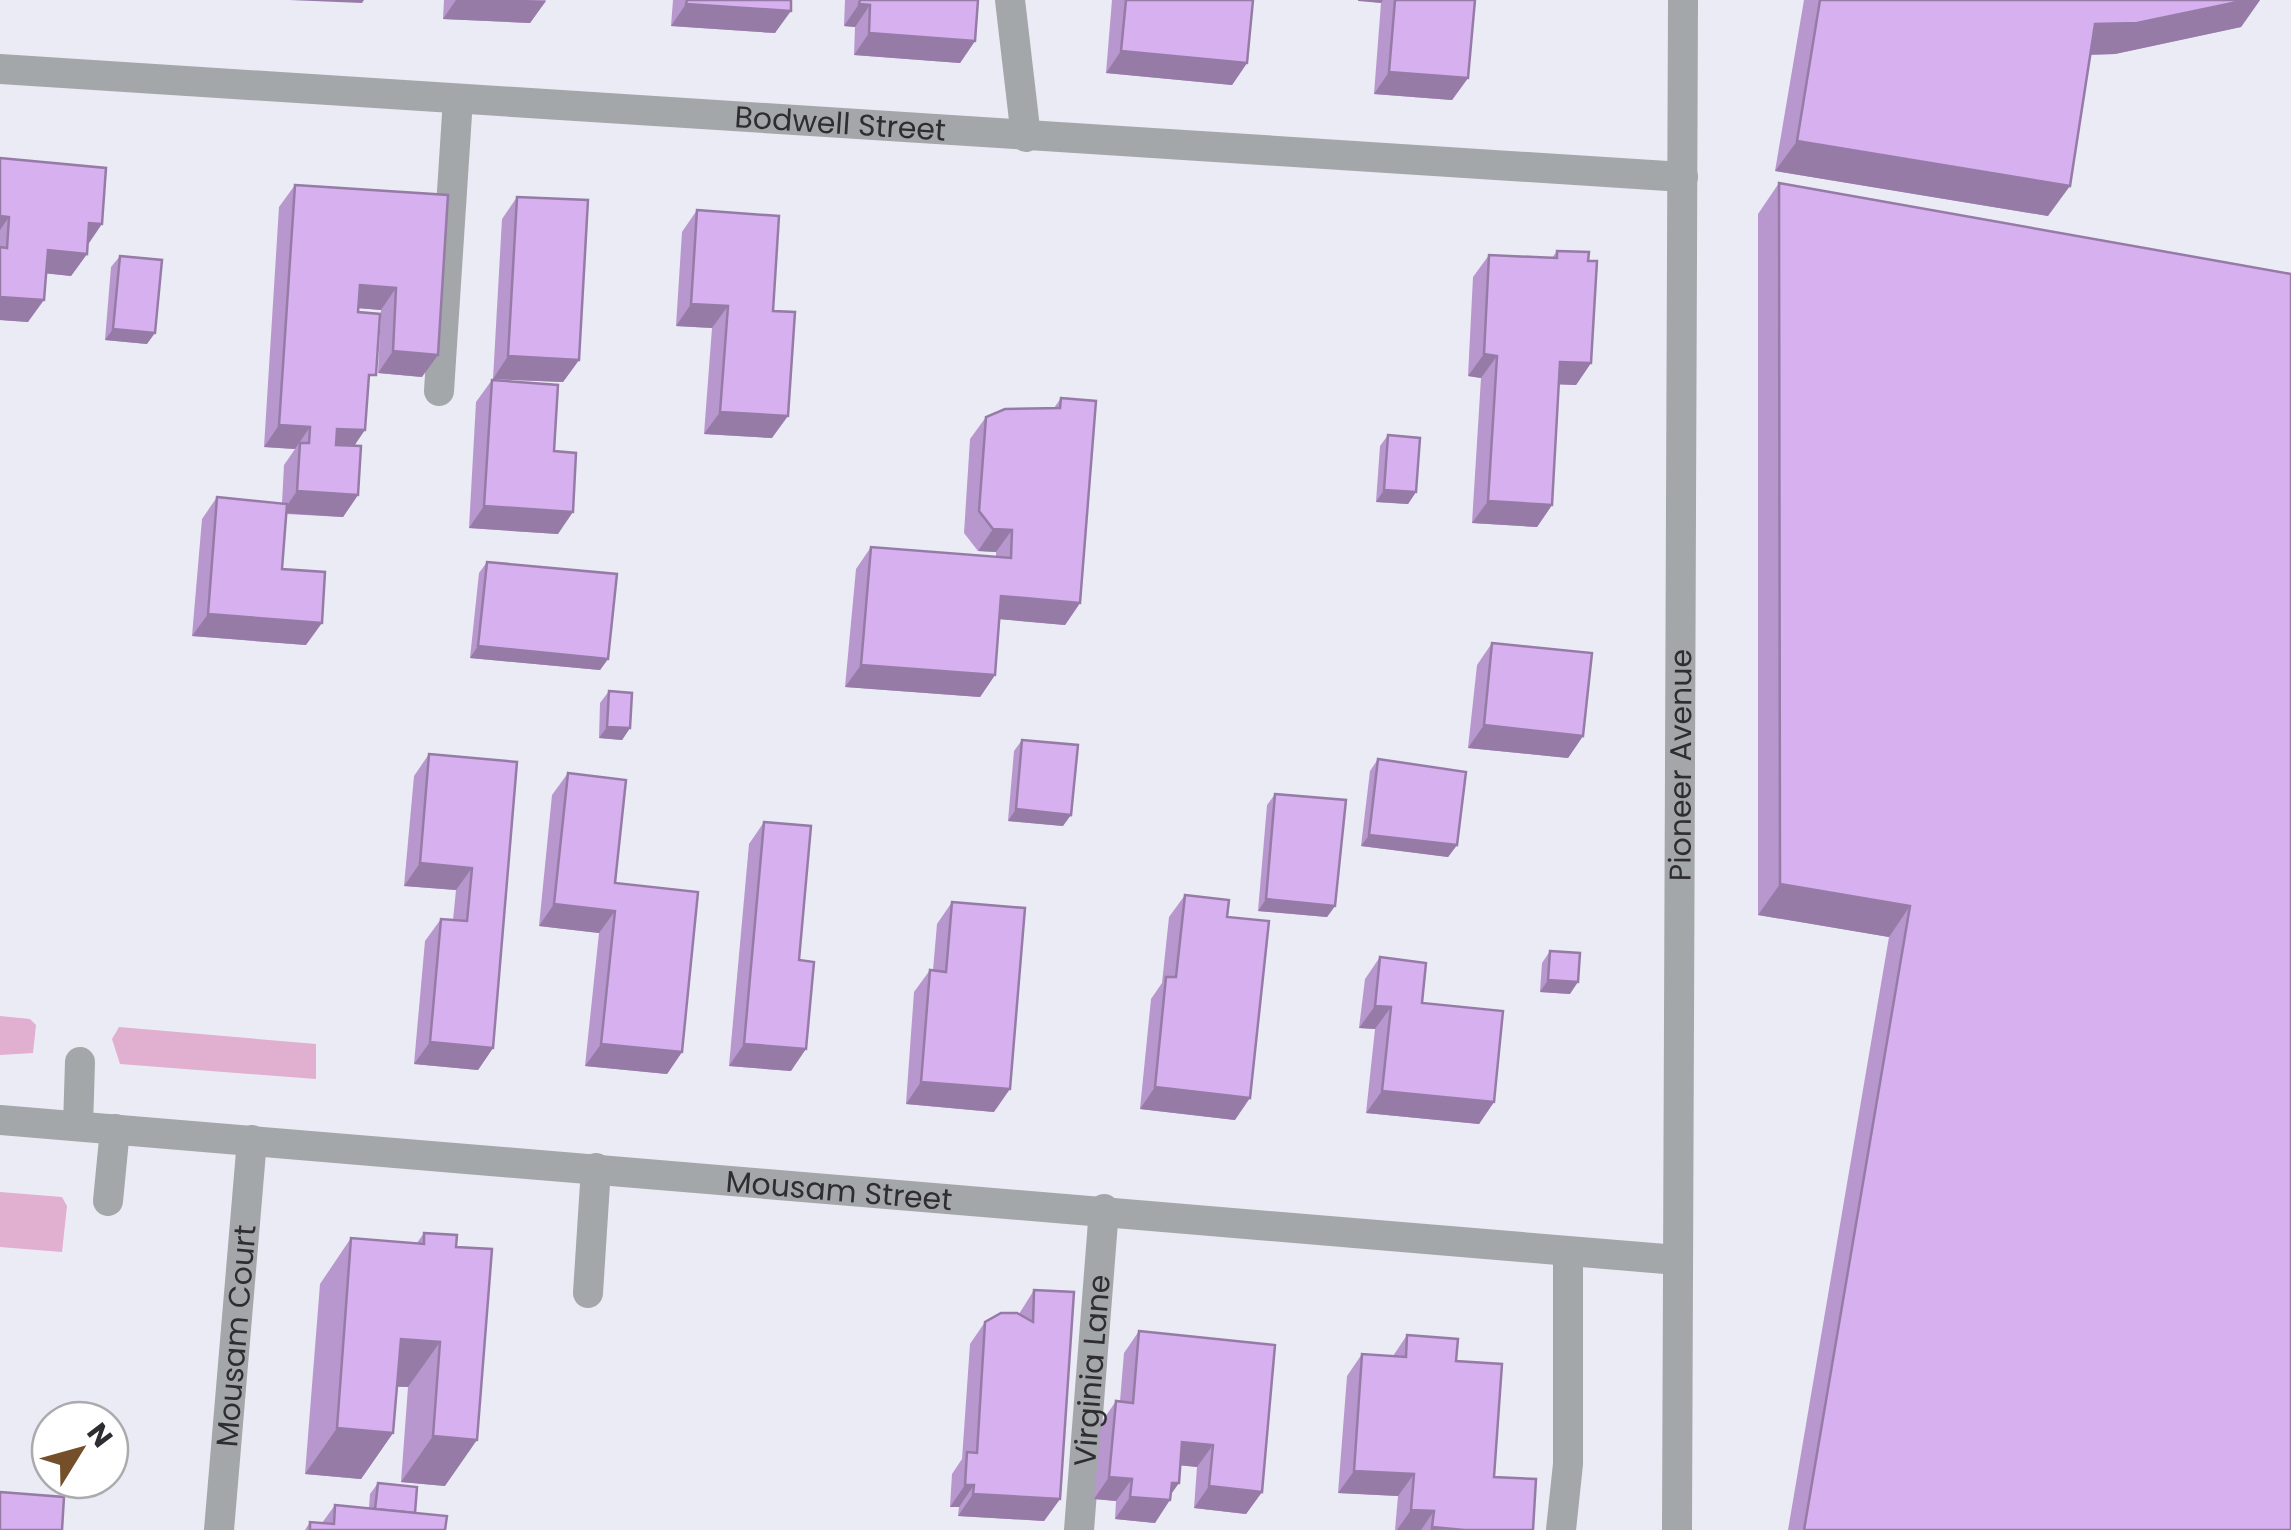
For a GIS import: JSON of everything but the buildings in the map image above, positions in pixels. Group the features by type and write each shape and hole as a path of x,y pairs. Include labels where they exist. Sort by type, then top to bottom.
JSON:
{"street":[{"path":"1010,0 1026,137"},
{"name":"Pioneer Avenue","path":"1677,1530 1683,0"},
{"name":"Bodwell Street","path":"0,69 1683,177"},
{"path":"439,391 458,99"},
{"path":"78,1126 80,1062"},
{"name":"Mousam Street","path":"0,1120 1678,1260"},
{"path":"108,1201 114,1129"},
{"name":"Mousam Court","path":"219,1530 252,1140"},
{"path":"588,1293 596,1168"},
{"name":"Virginia Lane","path":"1080,1530 1104,1210"},
{"path":"1561,1530 1568,1464 1568,1252"}],"shaded area":[{"path":"0,1016 30,1019 36,1025 33,1053 0,1055"},
{"path":"119,1027 316,1044 316,1079 120,1064 112,1039"},
{"path":"0,1192 62,1197 67,1206 62,1252 0,1247"}]}
